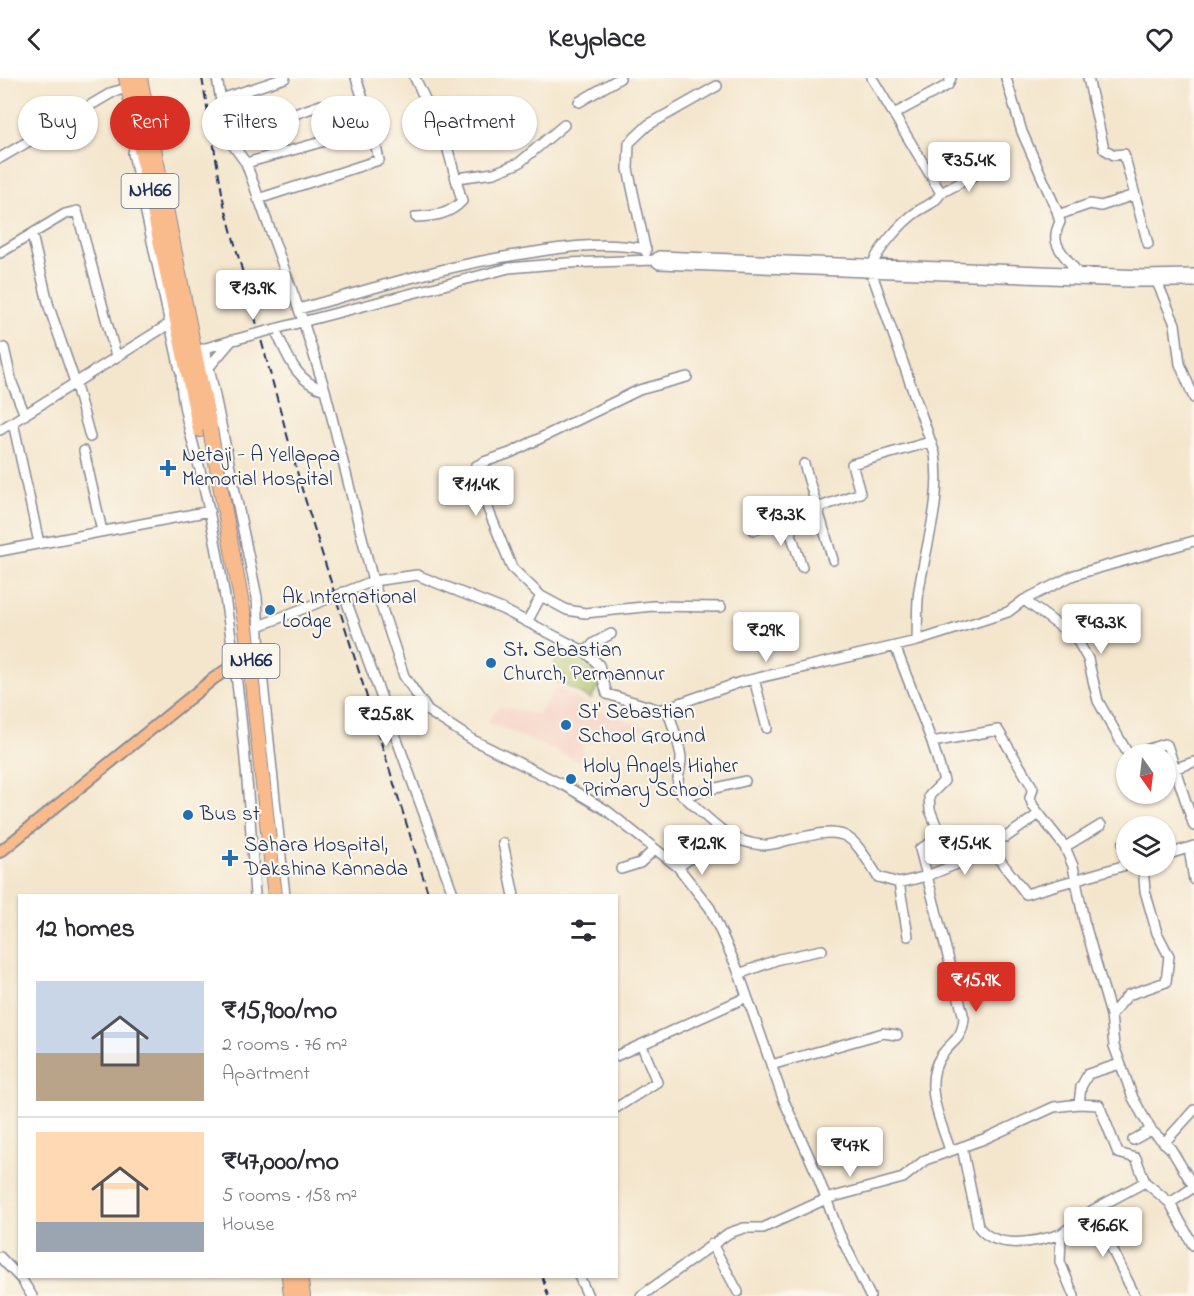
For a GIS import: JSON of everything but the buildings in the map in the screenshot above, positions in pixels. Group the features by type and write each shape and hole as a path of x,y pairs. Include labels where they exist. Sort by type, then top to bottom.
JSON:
{"highway":[{"name":"NH66","path":"140,78 141,96"},
{"name":"NH66","path":"147,150 172,322 194,352"},
{"name":"NH66","path":"148,150 194,352 231,578 239,632 267,894"},
{"name":"NH66","path":"205,430 246,627 275,894"},
{"path":"289,1278 291,1296"},
{"path":"300,1278 303,1296"}],"main road":[{"path":"0,852 213,679 235,664 260,654"}],"street":[{"path":"217,78 220,96"},
{"path":"230,96 285,78"},
{"path":"356,78 362,96"},
{"path":"415,78 446,143 462,201 455,209 436,216 416,217"},
{"path":"579,102 620,78"},
{"path":"872,78 941,193"},
{"path":"894,114 945,88 951,78"},
{"path":"1006,78 1022,132 1058,215 1060,222 1054,233 1055,243 1077,272"},
{"path":"1088,78 1104,149 1114,154 1124,154 1148,244"},
{"path":"0,158 127,83"},
{"path":"651,260 646,249 628,169 629,142 648,125 717,86"},
{"path":"457,178 494,174 519,163 564,125"},
{"path":"246,163 311,145"},
{"path":"236,150 246,163 299,309 325,390 373,581 404,676 428,711 473,740 569,788 606,810 678,867 711,908 739,974 771,1065 839,1233 870,1296"},
{"path":"258,199 379,160 377,150"},
{"path":"917,640 919,587 936,493 937,467 871,267 884,244 917,212 935,202 941,193 984,170"},
{"path":"1058,215 1090,204 1101,206 1134,195"},
{"path":"0,253 65,214 77,211 116,356"},
{"path":"32,235 49,307 75,382 90,437"},
{"path":"299,309 429,272 540,250 597,244 621,244 646,249"},
{"path":"180,370 194,352 235,339 509,268 651,260 659,256 1194,282"},
{"path":"871,267 1077,272 1153,280 1194,274"},
{"path":"1153,280 1175,324 1180,364 1194,398"},
{"path":"0,430 172,322 223,575 250,806 255,894"},
{"path":"275,329 297,373 311,386 325,390"},
{"path":"209,367 235,339"},
{"path":"4,348 12,382 25,415"},
{"path":"194,352 209,367 251,564 285,894"},
{"path":"687,377 639,390 510,453 476,466 473,472 512,568 541,596 567,610 585,613 653,606 721,607"},
{"path":"13,422 39,543"},
{"path":"754,530 860,493 852,464 930,442"},
{"path":"84,451 102,531"},
{"path":"804,464 833,560"},
{"path":"0,551 210,511"},
{"path":"786,519 802,567"},
{"path":"259,626 373,581 417,575 502,609 586,652 599,665 607,694 660,710 754,679 895,646 1008,612 1024,600 1074,575 1193,545"},
{"path":"343,592 453,894"},
{"path":"527,622 541,596"},
{"path":"1024,600 1076,638 1088,660 1098,701 1122,744"},
{"path":"586,652 594,643 611,634"},
{"path":"895,646 932,742 944,781 929,796 930,810 941,837 920,849 964,1018 960,1036 937,1063 933,1096 950,1150"},
{"path":"754,679 767,728"},
{"path":"667,707 682,757 676,786 683,796 724,834 764,846 822,832 845,835 858,845 878,877 899,883 927,876 992,850 1026,894 1116,869"},
{"path":"932,742 997,729 1033,788 1030,800 1065,847 1073,866 1111,1015 1114,1046 1120,1064 1133,1098 1151,1130 1171,1149 1194,1187 1170,1203"},
{"path":"1194,762 1176,768 1194,826"},
{"path":"683,796 745,781"},
{"path":"1006,837 1039,814"},
{"path":"1065,847 1101,825"},
{"path":"678,867 724,834"},
{"path":"503,843 514,894"},
{"path":"1176,852 1192,847 1194,880"},
{"path":"621,869 640,863 655,849"},
{"path":"1111,1015 1128,995 1166,982 1169,956 1157,933 1145,891 1144,876"},
{"path":"899,883 908,936"},
{"path":"739,974 779,959 822,950"},
{"path":"618,1055 747,997"},
{"path":"771,1065 883,1033 897,1035"},
{"path":"618,1107 657,1082 642,1046"},
{"path":"1079,1104 1081,1087 1088,1074 1120,1064"},
{"path":"640,1296 656,1292 712,1244 729,1233 744,1228 763,1228 826,1199 903,1178 925,1160 962,1147 1054,1107 1079,1104 1099,1105 1118,1153 1136,1158 1145,1182 1170,1203 1193,1245"},
{"path":"1164,1143 1194,1110"},
{"path":"1133,1140 1151,1130"},
{"path":"962,1147 978,1226 984,1235 992,1239 1036,1242 1061,1234 1093,1210 1145,1182"},
{"path":"1093,1210 1135,1296"},
{"path":"1061,1234 1060,1262 1074,1296"},
{"path":"712,1244 738,1292"},
{"path":"0,1257 18,1276"},
{"path":"20,1278 32,1296"},
{"path":"580,1278 588,1296"}],"shaded area":[{"name":"St' Sebastian School Ground","path":"557,687 596,709 647,728 582,745 584,755 579,761 487,722 500,707 539,714"}],"green space":[{"path":"556,645 576,653 596,668 598,686 591,699 554,679"}],"railway":[{"path":"202,78 224,204 301,486 428,894"},
{"path":"543,1278 548,1296"}],"place":[{"name":"Netaji - A Yellappa Memorial Hospital","path":"168,468"},
{"name":"Ak International Lodge","path":"270,610"},
{"name":"St. Sebastian Church, Permannur","path":"491,663"},
{"name":"St' Sebastian School Ground","path":"566,725"},
{"name":"Holy Angels Higher Primary School","path":"571,779"},
{"name":"Bus st","path":"188,815"},
{"name":"Sahara Hospital, Dakshina Kannada","path":"230,858"}]}
